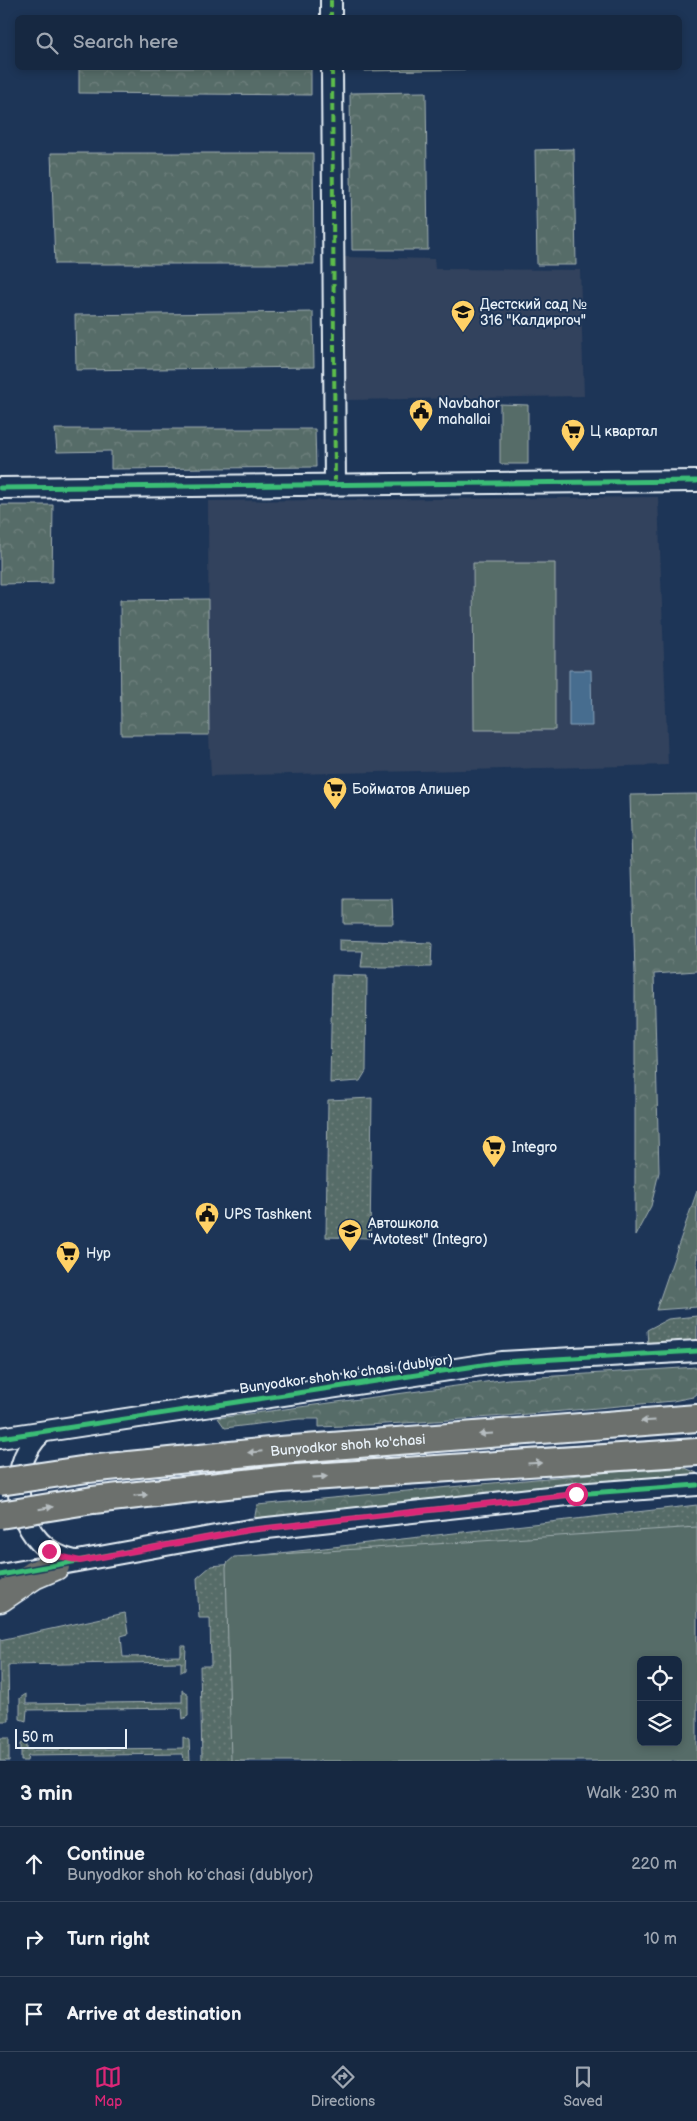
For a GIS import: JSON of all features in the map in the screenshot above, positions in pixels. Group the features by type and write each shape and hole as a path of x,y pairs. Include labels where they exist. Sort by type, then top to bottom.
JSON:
{"highway":[{"path":"0,1598 34,1575 67,1564"}],"main road":[{"name":"Bunyodkor shoh ko'chasi","path":"0,1482 88,1468 691,1414"},
{"name":"Bunyodkor shoh ko'chasi","path":"0,1515 92,1500 281,1479 696,1453"}],"street":[{"path":"331,0 331,15"},
{"path":"332,70 335,485"},
{"path":"0,488 697,481"},
{"name":"Bunyodkor shoh koʻchasi (dublyor)","path":"0,1438 502,1362 697,1351"},
{"path":"0,1434 34,1433 20,1466 18,1488 20,1510 28,1528 41,1544 67,1564"},
{"path":"0,1575 249,1530 576,1494 697,1485"}],"shaded area":[{"name":"Дестский сад № 316 \"Калдиргоч\"","path":"344,257 434,259 435,269 580,270 584,396 345,400"},
{"path":"658,497 668,765 211,776 209,735 208,501"},
{"path":"569,670 591,670 592,726 569,726"}],"green space":[{"path":"79,70 311,70 311,95 79,93"},
{"path":"364,70 433,70 364,71"},
{"path":"426,92 428,250 352,250 350,93"},
{"path":"574,149 576,265 537,265 535,150"},
{"path":"51,153 313,153 314,264 55,264"},
{"path":"313,312 314,367 76,370 75,315"},
{"path":"500,404 528,405 528,464 500,464"},
{"path":"55,429 315,429 316,467 111,469 111,451 57,452"},
{"path":"0,505 53,505 52,583 0,584"},
{"path":"473,563 555,563 555,730 474,730"},
{"path":"208,599 209,735 121,735 120,600"},
{"path":"697,794 697,971 654,974 659,1172 651,1206 635,1236 635,974 630,795"},
{"path":"344,899 392,899 393,924 344,924"},
{"path":"339,940 432,943 431,967 361,967 363,951 339,951"},
{"path":"332,975 367,976 366,1071 360,1081 330,1083"},
{"path":"372,1098 370,1238 326,1237 328,1100"},
{"path":"697,1191 697,1307 656,1310"},
{"path":"697,1316 697,1342 648,1346 647,1330 668,1319"},
{"path":"697,1367 697,1394 693,1397 673,1401 452,1420 319,1427 319,1419 299,1419 225,1428 218,1418 508,1379"},
{"path":"685,1468 697,1473 697,1480 253,1526 257,1505 611,1472"},
{"path":"697,1505 697,1555 246,1557"},
{"path":"697,1527 697,1761 231,1761 227,1563 234,1557"},
{"path":"245,1563 250,1761 202,1761 200,1666 211,1666 210,1618 199,1618 197,1578 211,1566"},
{"path":"125,1613 128,1634 121,1636 123,1657 181,1656 181,1646 186,1646 185,1670 181,1672 181,1662 8,1665 9,1721 0,1721 0,1640"},
{"path":"182,1690 188,1694 188,1716 183,1719 182,1708 27,1710 26,1721 20,1719 20,1698 26,1694 26,1704 182,1702"},
{"path":"183,1737 189,1740 190,1761 184,1761 183,1754 28,1756 27,1761 21,1761 21,1744 27,1740 27,1750 183,1748"},
{"path":"0,1738 9,1738 9,1761 0,1761"}],"marked path":[{"path":"331,0 331,15"},
{"path":"332,70 335,485"}],"cycle path":[{"path":"0,488 697,481"},
{"path":"0,1438 502,1362 697,1351"},
{"path":"0,1575 249,1530 576,1494 697,1485"}],"place":[{"name":"Дестский сад № 316 \"Калдиргоч\"","path":"463,333"},
{"name":"Navbahor mahallai","path":"421,432"},
{"name":"Ц квартал","path":"573,452"},
{"name":"Бойматов Алишер","path":"335,810"},
{"name":"Integro","path":"494,1168"},
{"name":"UPS Tashkent","path":"207,1235"},
{"name":"Автошкола \"Avtotest\" (Integro)","path":"350,1252"},
{"name":"Нур","path":"68,1274"}],"route":[{"path":"49,1551 59,1556 80,1561 249,1530 576,1494"}]}
